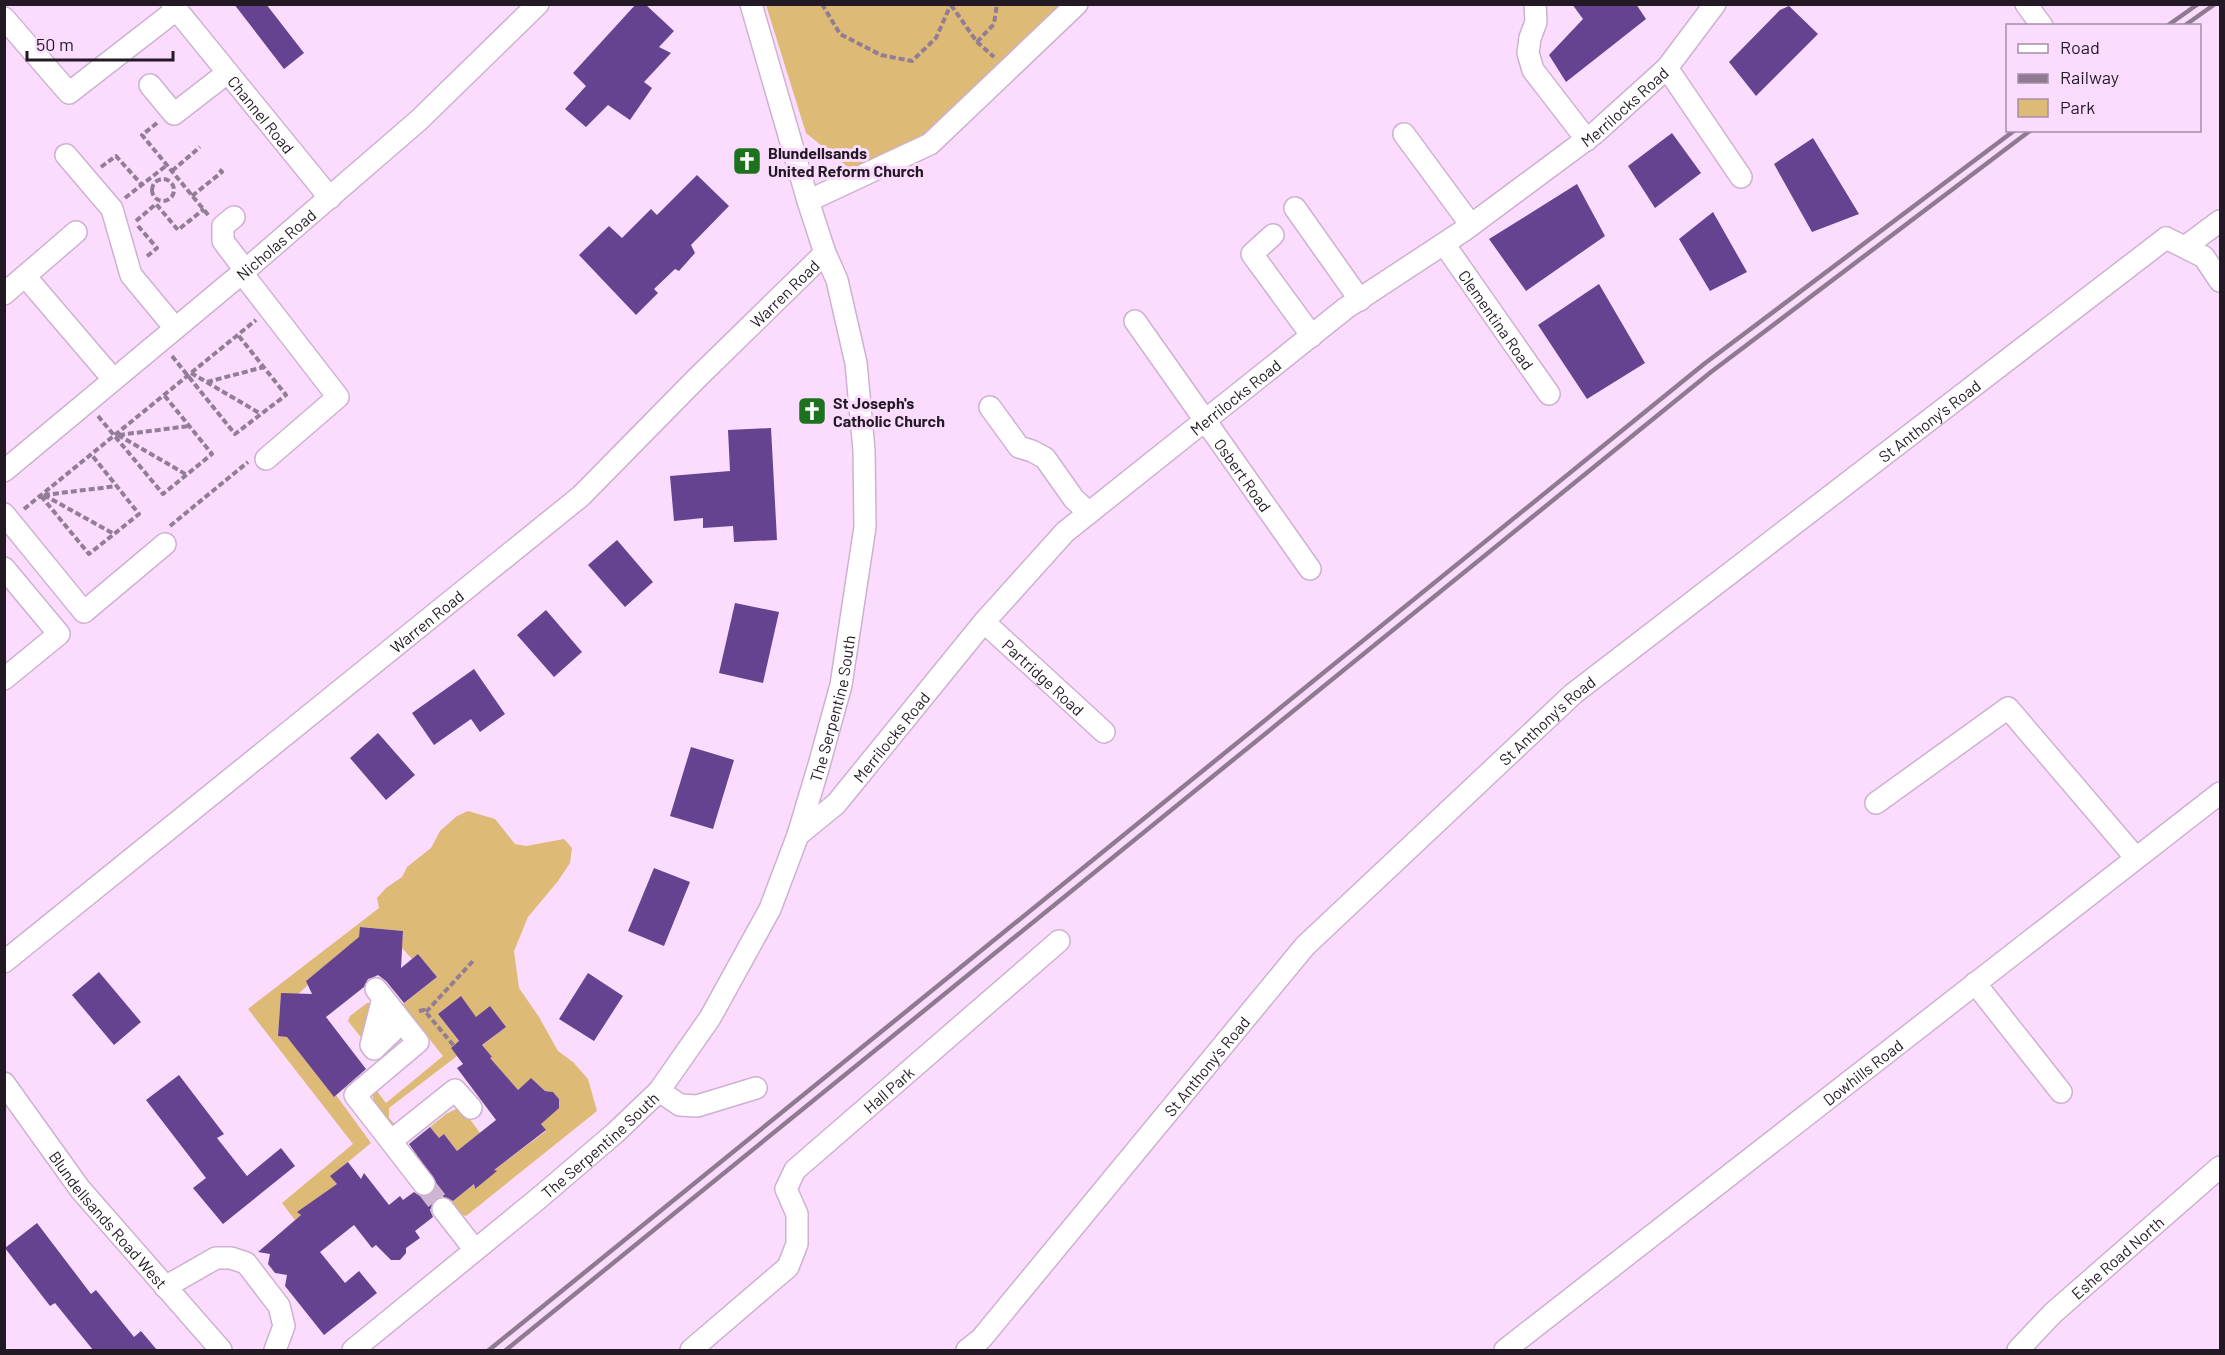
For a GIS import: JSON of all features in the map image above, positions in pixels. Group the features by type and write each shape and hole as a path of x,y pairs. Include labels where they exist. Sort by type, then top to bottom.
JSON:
{"street":[{"path":"4,9 10,4"},
{"name":"Nicholas Road","path":"4,471 330,198 419,120 538,4"},
{"name":"The Serpentine South","path":"353,1350 598,1147 659,1091 710,1018 770,909 798,835 841,685 865,527 864,450 856,363 837,280 825,254 808,201 751,4"},
{"path":"808,201 930,144 1077,4"},
{"path":"1535,4 1536,22 1530,38 1528,53 1533,70 1587,140"},
{"name":"Merrilocks Road","path":"798,835 836,804 984,622 1065,532 1312,336 1360,300 1471,225 1587,140 1667,69 1715,4"},
{"path":"2026,4 2041,24"},
{"path":"4,18 69,93 174,7"},
{"name":"Channel Road","path":"174,7 330,198"},
{"path":"1667,69 1741,177"},
{"path":"150,85 174,114 227,73"},
{"path":"1404,134 1471,225"},
{"path":"66,155 112,209 131,275 167,334"},
{"path":"1295,208 1360,300"},
{"path":"2185,247 2220,221"},
{"path":"229,225 223,241 270,309 338,397 266,459"},
{"path":"4,294 76,232"},
{"path":"1273,235 1252,254 1312,336"},
{"name":"St Anthony's Road","path":"968,1350 989,1330 1305,946 1573,694 2166,237 2204,257 2220,281"},
{"name":"Clementina Road","path":"1444,244 1549,394"},
{"name":"Warren Road","path":"4,962 581,496 825,254"},
{"path":"25,276 112,379"},
{"name":"Osbert Road","path":"1135,321 1310,569"},
{"path":"990,407 1019,447 1045,458 1074,499 1089,513"},
{"path":"7,518 84,612 165,544"},
{"path":"4,568 59,634 4,679"},
{"name":"Partridge Road","path":"984,622 1104,732"},
{"path":"1876,803 2007,708 2136,858"},
{"name":"Dowhills Road","path":"1505,1350 2220,793"},
{"name":"Hall Park","path":"691,1350 788,1267 797,1244 796,1214 786,1189 795,1170 1059,941"},
{"path":"1975,983 2061,1092"},
{"path":"402,1022 374,1049 371,1045 379,993 418,1042 356,1095 424,1184"},
{"name":"Blundellsands Road West","path":"4,1083 80,1189 221,1350"},
{"path":"659,1091 680,1105 697,1106 756,1088"},
{"path":"391,1141 455,1090 471,1108"},
{"name":"Eshe Road North","path":"2018,1350 2053,1313 2220,1167"},
{"path":"443,1209 475,1250"},
{"path":"165,1287 216,1258 231,1258 246,1263 279,1306 284,1326 275,1350"}],"path":[{"path":"822,4 840,34 881,55 912,61 936,38 951,4 977,42 994,57 1005,72"},
{"path":"977,42 994,24 997,4"},
{"path":"172,111 142,135 204,209 229,225"},
{"path":"172,171 200,147"},
{"path":"87,179 116,156 142,185"},
{"path":"112,209 167,165"},
{"path":"192,196 222,172 219,169"},
{"path":"151,178 156,183"},
{"path":"172,183 178,178"},
{"path":"130,270 157,248 135,222 158,203 172,196 174,191 172,183 166,180 156,183 152,195 158,203 178,230 204,209"},
{"path":"7,518 42,495 270,309"},
{"path":"167,334 189,374 236,434 286,395 238,334"},
{"path":"206,382 264,367"},
{"path":"189,374 261,414"},
{"path":"86,402 116,435 163,494 212,454 164,395"},
{"path":"116,435 190,426"},
{"path":"116,435 187,474"},
{"path":"165,544 159,536 260,452 266,459"},
{"path":"42,495 90,554 140,514 91,454"},
{"path":"42,495 117,486"},
{"path":"42,495 114,534"},
{"path":"426,1012 473,961"}],"green space":[{"path":"766,5 1077,5 930,144 859,176 806,133"},
{"path":"468,811 495,819 515,844 526,846 564,839 572,848 570,863 528,917 514,951 519,988 558,1051 573,1062 588,1079 597,1111 466,1216 457,1213 449,1204 474,1184 475,1189 494,1170 546,1131 537,1118 559,1108 559,1099 553,1092 545,1091 531,1078 515,1093 506,1076 488,1059 492,1057 480,1047 506,1027 476,1017 460,997 438,1014 459,1042 451,1048 457,1056 389,1108 389,1118 396,1126 392,1129 375,1107 370,1082 386,1103 443,1056 402,1005 437,977 418,954 412,959 402,948 403,931 361,927 358,943 345,949 307,980 308,985 298,994 281,994 278,1036 293,1037 298,1051 334,1097 336,1095 371,1143 331,1176 339,1187 298,1212 301,1215 295,1220 282,1203 353,1144 248,1009 379,908 377,898 386,888 402,877 407,867 431,848 440,831 457,816"},
{"path":"367,1003 372,1003 367,1045 348,1021 350,1016"},
{"path":"456,1109 464,1111 480,1133 457,1151 444,1134 439,1138 430,1127"}],"building":[{"path":"234,4 266,4 304,53 284,69"},
{"path":"636,4 645,4 674,31 659,47 671,53 644,82 652,88 630,120 608,105 586,127 565,109 586,86 573,73"},
{"path":"1572,4 1636,4 1646,19 1566,82 1549,55 1583,19"},
{"path":"1789,6 1818,34 1756,96 1729,62 1780,10"},
{"path":"1672,133 1701,173 1655,208 1628,166"},
{"path":"1813,138 1859,214 1812,232 1774,164"},
{"path":"697,175 729,206 691,245 695,253 679,271 675,269 654,289 658,293 636,315 579,255 609,226 622,238 651,209 657,215"},
{"path":"1577,184 1605,236 1526,291 1489,239"},
{"path":"1713,212 1747,272 1710,291 1679,239"},
{"path":"1599,284 1645,363 1587,399 1538,325"},
{"path":"771,428 777,540 734,542 733,526 703,528 703,518 674,521 670,476 730,471 728,430"},
{"path":"617,540 653,582 625,607 588,565"},
{"path":"735,603 779,612 763,683 719,673"},
{"path":"546,610 582,652 554,677 517,635"},
{"path":"474,669 505,714 480,732 471,719 434,745 412,713"},
{"path":"378,733 415,775 386,800 350,758"},
{"path":"691,747 734,760 713,829 670,816"},
{"path":"654,868 690,882 664,946 628,931"},
{"path":"360,927 403,931 401,968 418,954 437,977 404,1003 378,975 368,979 364,987 326,1017 366,1069 334,1097 287,1037 278,1036 281,993 312,994 306,981 359,937"},
{"path":"99,972 141,1022 114,1045 72,995"},
{"path":"588,973 623,996 594,1041 559,1019"},
{"path":"461,996 476,1017 490,1006 506,1027 482,1045 492,1057 490,1058 518,1090 531,1078 545,1091 553,1092 559,1099 559,1108 541,1124 546,1130 494,1170 497,1171 475,1189 474,1184 453,1201 442,1196 435,1199 430,1210 433,1217 415,1231 420,1238 406,1248 406,1253 400,1260 391,1260 376,1245 372,1248 354,1225 320,1252 345,1283 359,1271 377,1293 324,1335 285,1286 287,1275 275,1273 268,1264 270,1254 258,1252 301,1215 297,1212 337,1184 330,1176 348,1162 361,1179 364,1173 389,1205 400,1196 403,1200 414,1192 420,1196 426,1196 436,1189 436,1182 409,1144 430,1127 439,1138 444,1134 457,1151 496,1120 457,1068 463,1064 451,1048 459,1041 438,1014"},
{"path":"179,1075 224,1134 217,1138 247,1176 281,1148 295,1166 223,1224 193,1188 206,1178 146,1100"},
{"path":"37,1223 91,1294 96,1290 134,1337 141,1331 157,1350 93,1350 55,1303 50,1306 5,1248"}],"tunnel":[{"path":"424,1184 443,1209"}],"railway":[{"path":"2170,24 2198,4"},
{"path":"2187,24 2215,4"},
{"path":"489,1350 1704,364 2012,132"},
{"path":"506,1350 1711,372 2028,132"}],"place":[{"name":"Blundellsands United Reform Church","path":"747,161"},
{"name":"St Joseph's Catholic Church","path":"812,411"}]}
